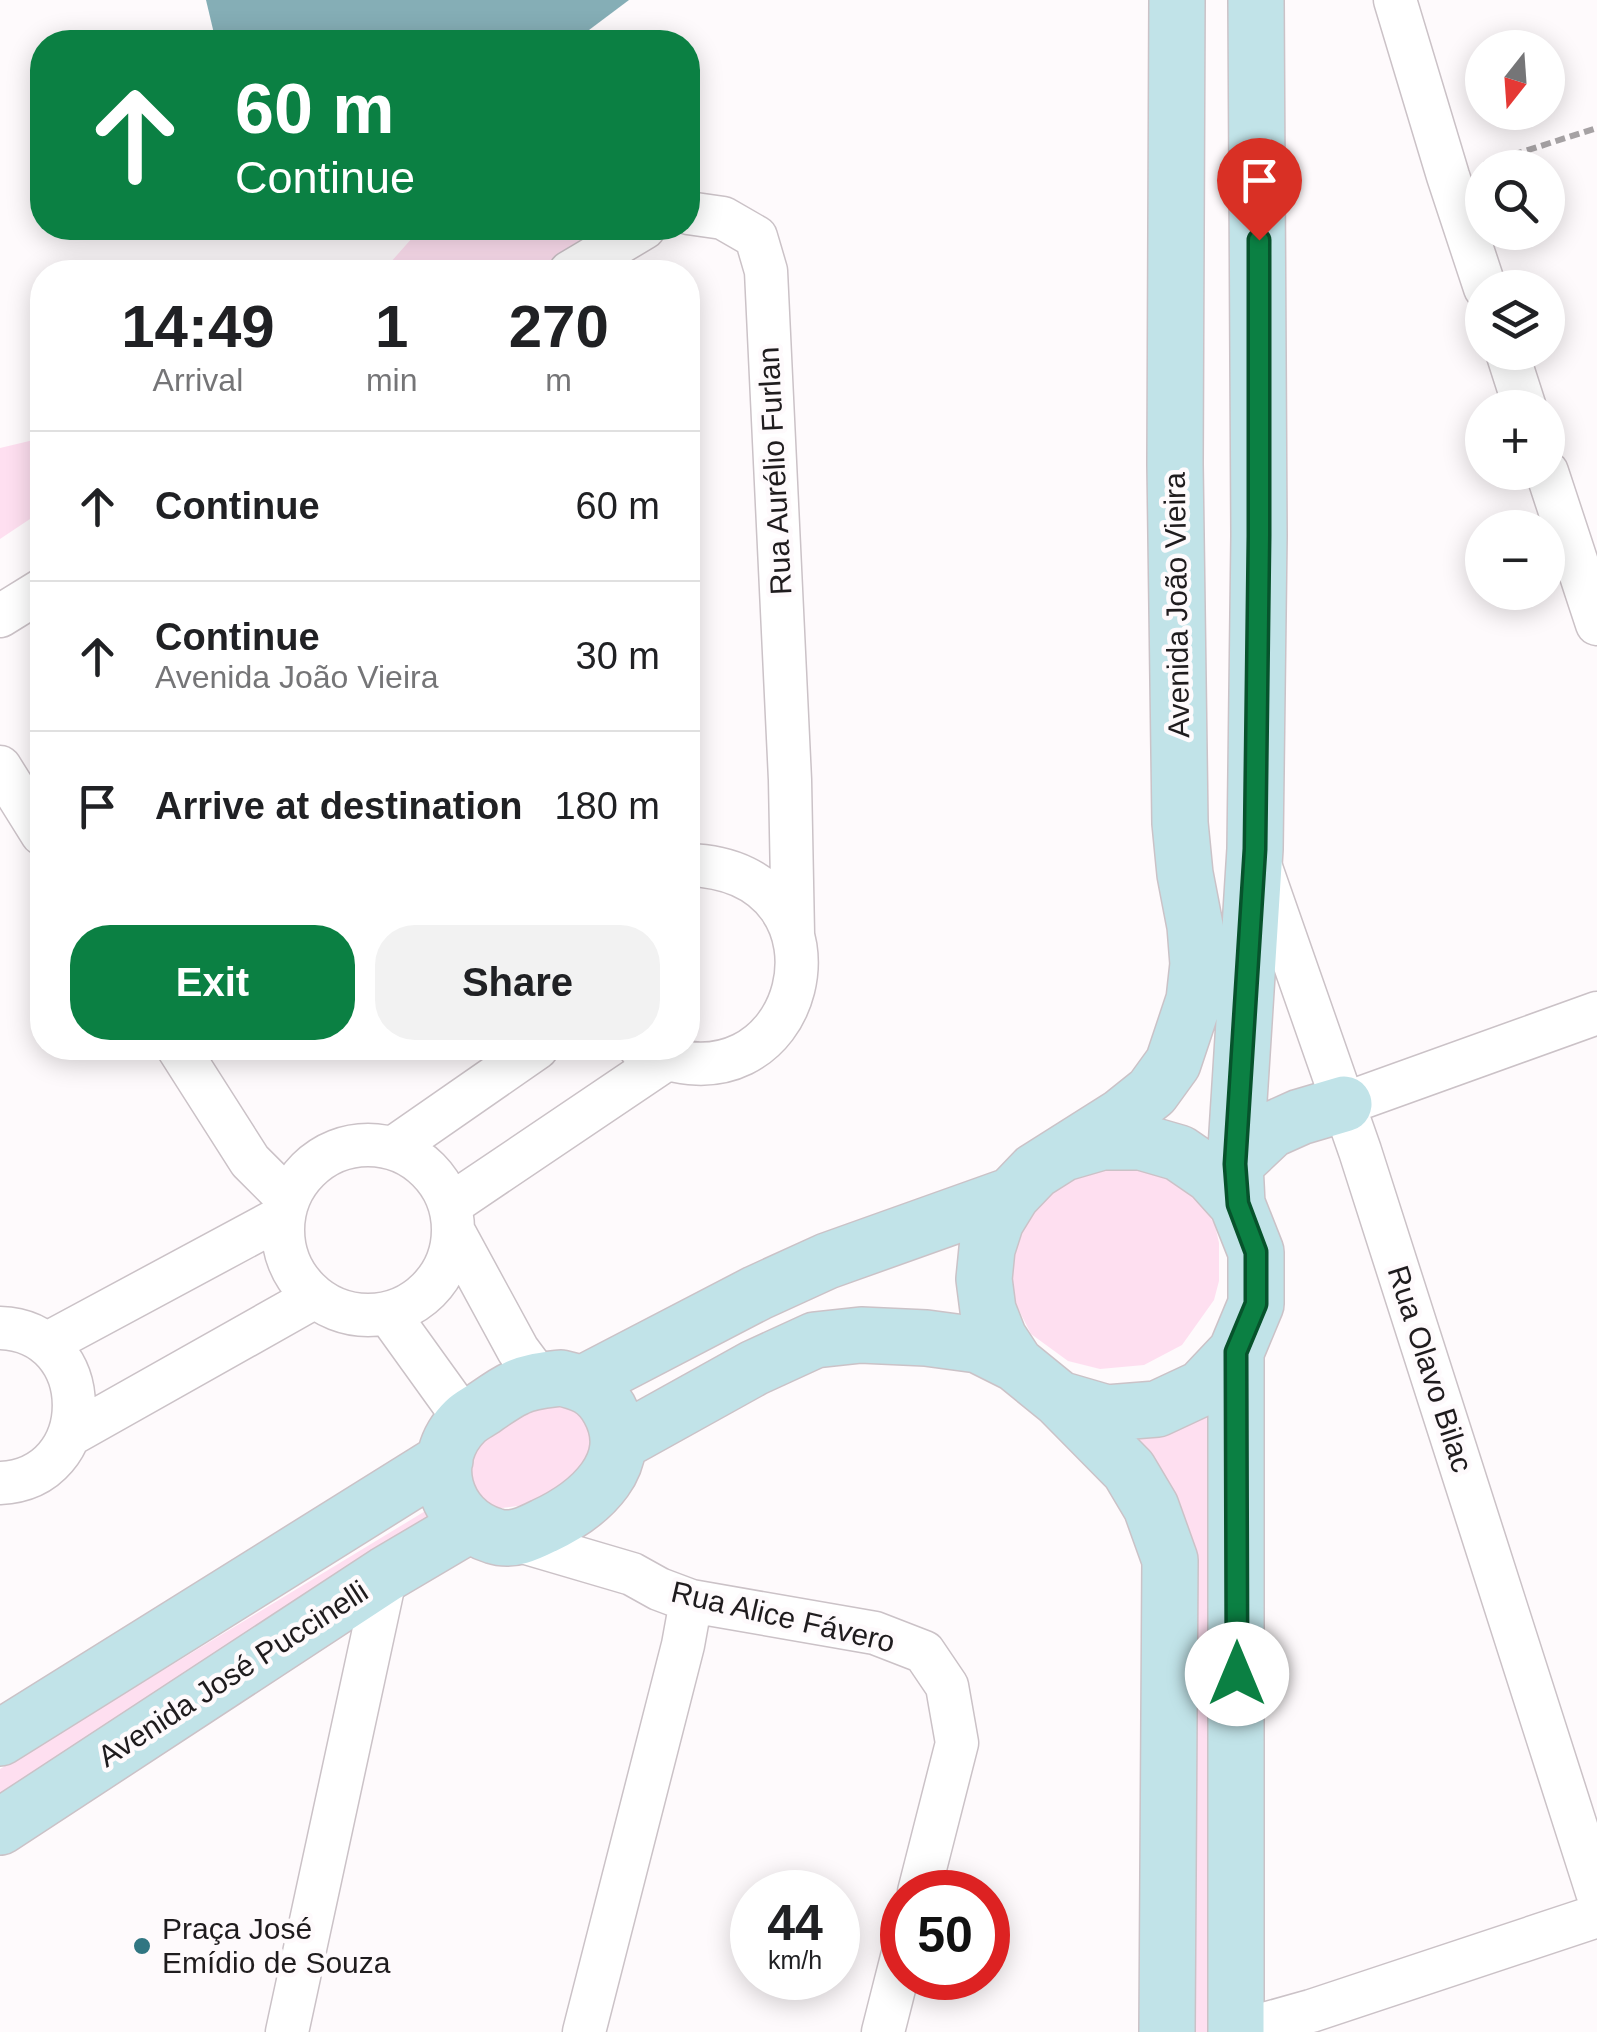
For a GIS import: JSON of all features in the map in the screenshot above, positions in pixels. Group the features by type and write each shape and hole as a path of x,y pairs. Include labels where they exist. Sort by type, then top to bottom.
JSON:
{"main road":[{"name":"Avenida João Vieira","path":"1064,1153 1152,1092 1173,1063 1194,1000 1198,964 1180,823 1175,464 1177,0"},
{"path":"1059,1399 1107,1413 1157,1409 1202,1388 1236,1352 1256,1304 1256,1252 1236,1184 1255,849 1259,536 1256,0"},
{"path":"1236,1184 1271,1130 1344,1104"},
{"path":"1016,1364 999,1338 988,1310 984,1280 987,1249 996,1220 1035,1170 1064,1153 1102,1142 1141,1142 1179,1153 1212,1175 1236,1184"},
{"path":"0,1738 455,1440 518,1386 562,1382 827,1260 1012,1195"},
{"path":"619,1443 754,1368 815,1340 861,1335 926,1338 978,1345 1016,1364 1059,1399 1129,1470 1151,1507 1170,1560 1167,2032"},
{"path":"1236,1352 1236,2032"},
{"path":"455,1440 443,1486 451,1504 491,1532 555,1521 582,1506 606,1478 619,1443 615,1420 604,1399 562,1382"},
{"name":"Avenida José Puccinelli","path":"0,1827 386,1574 491,1532"}],"street":[{"path":"1395,0 1479,270"},
{"name":"Rua Aurélio Furlan","path":"676,1060 696,1065 727,1061 756,1046 778,1024 792,996 798,966 793,934 790,780 766,270 756,237 723,218 700,215"},
{"path":"590,260 624,240"},
{"path":"1553,490 1597,624"},
{"path":"0,616 30,597"},
{"path":"0,767 30,815"},
{"name":"Rua Aurélio Furlan","path":"748,878 790,780"},
{"name":"Rua Olavo Bilac","path":"1255,849 1344,1104 1597,1892"},
{"path":"700,866 719,867 748,878 768,893 793,934"},
{"path":"1344,1104 1597,1012"},
{"path":"186,1060 250,1161 286,1208"},
{"path":"393,1148 520,1060"},
{"path":"562,1382 518,1350 452,1219 429,1169 393,1148 361,1145 330,1153 304,1172 286,1208 283,1239 288,1261 315,1297 337,1310 362,1316 388,1313 421,1298 445,1269 452,1219 645,1060"},
{"path":"46,1344 286,1208"},
{"path":"70,1435 315,1297"},
{"path":"388,1313 455,1440"},
{"path":"0,1328 16,1328 46,1344 67,1370 76,1402 70,1435 55,1458 32,1476 0,1483"},
{"name":"Rua Alice Fávero","path":"582,1506 610,1553 632,1574"},
{"name":"Rua Alice Fávero","path":"491,1532 632,1574 690,1601 875,1632 924,1652 947,1686 957,1743 925,1870"},
{"path":"287,2032 386,1574"},
{"path":"584,2032 684,1644 690,1601"},
{"path":"1236,2032 1597,1916"},
{"path":"883,2032 891,2000"}],"path":[{"path":"1448,176 1597,128"}],"shaded area":[{"path":"410,240 581,240 557,260 393,260"},
{"path":"30,441 30,519 0,539 0,448"},
{"path":"1159,1164 1195,1192 1215,1225 1219,1281 1214,1300 1182,1345 1144,1365 1100,1369 1068,1361 1031,1334 1006,1285 1022,1199 1059,1167"},
{"path":"568,1398 593,1427 592,1450 573,1486 532,1504 494,1509 465,1480 479,1422"},
{"path":"1221,1399 1218,2032 1180,2032 1184,1620 1119,1440"},
{"path":"427,1510 447,1532 0,1803 0,1769"}],"water":[{"path":"206,0 629,0 589,30 213,30"}],"place":[{"name":"Praça José Emídio de Souza","path":"142,1946"}],"route":[{"path":"1237,1674 1236,1352 1256,1304 1256,1252 1238,1204 1235,1164 1255,849 1259,240"}]}
